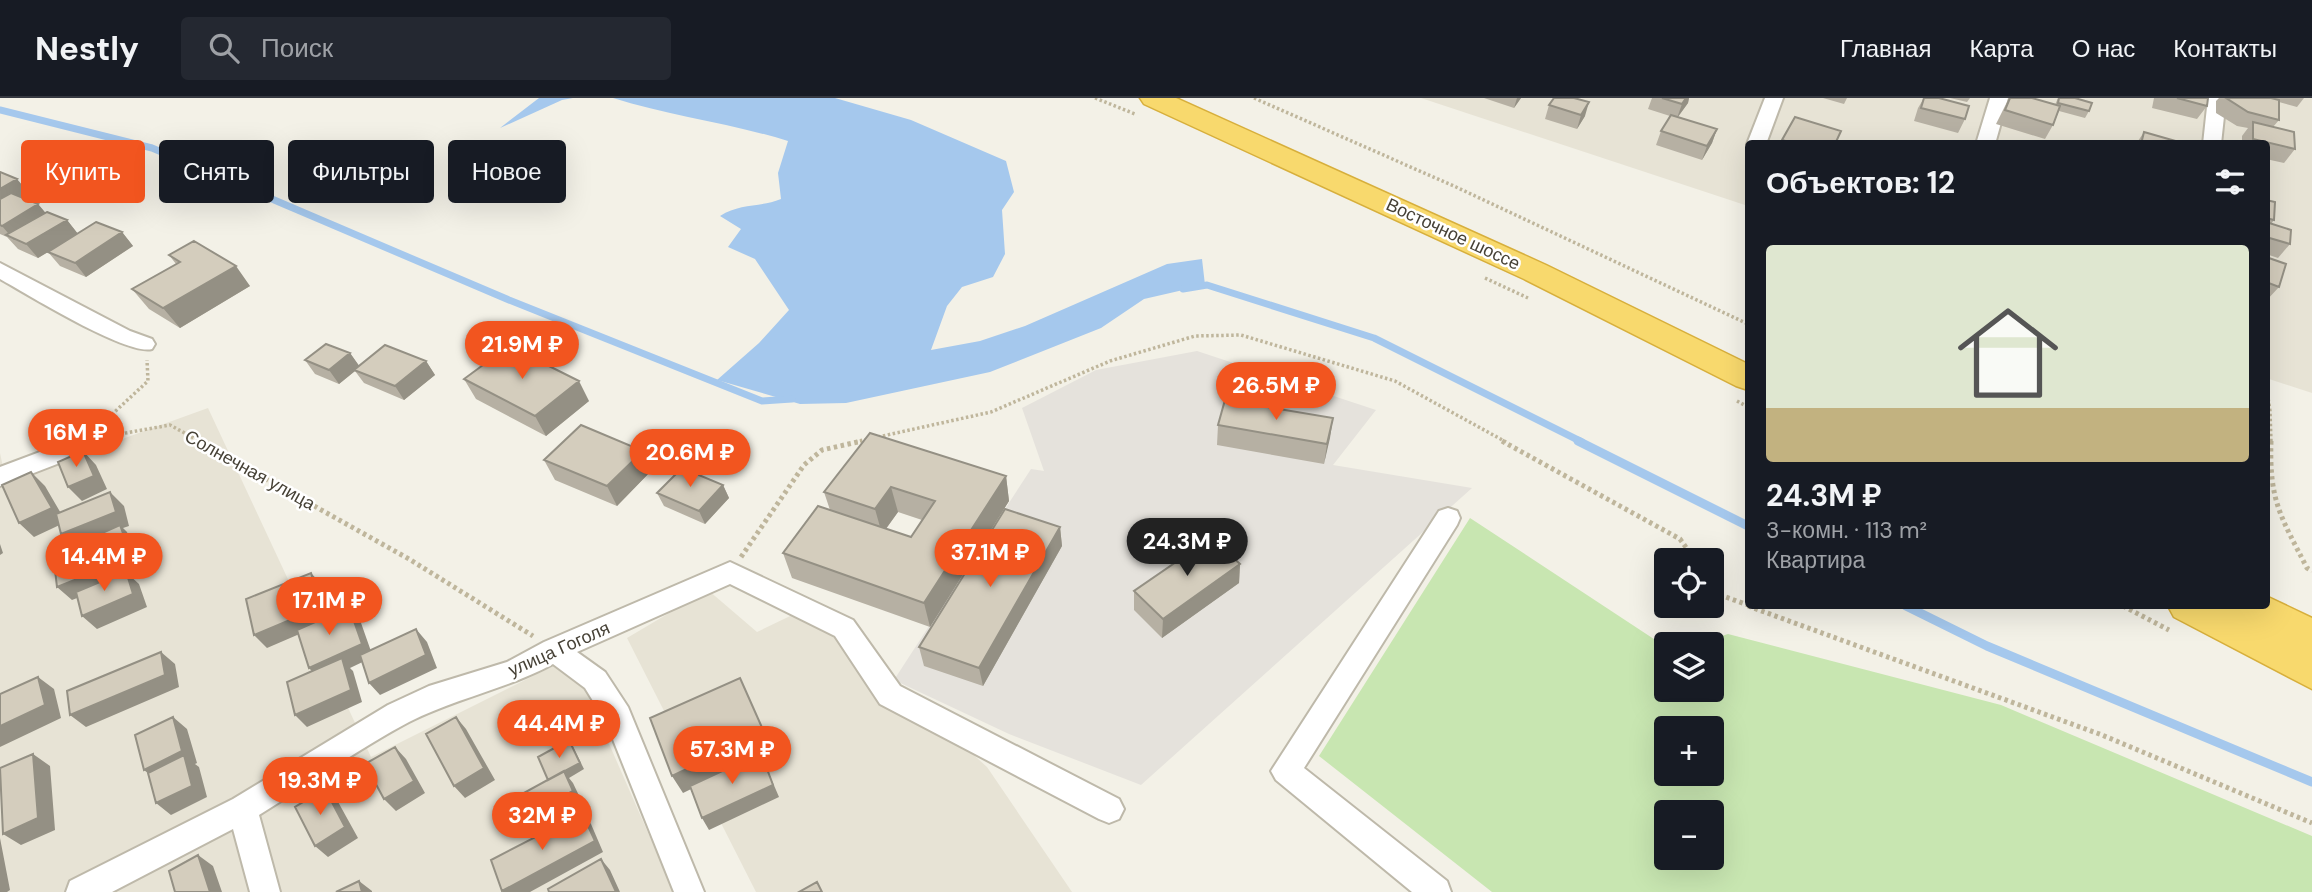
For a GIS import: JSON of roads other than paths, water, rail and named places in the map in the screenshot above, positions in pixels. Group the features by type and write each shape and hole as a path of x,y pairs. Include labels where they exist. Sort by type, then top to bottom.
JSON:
{"highway":[{"name":"Восточное шоссе","path":"1154,98 1535,272 1745,377"},
{"name":"Восточное шоссе","path":"1201,98 1462,215 1745,351"},
{"path":"2194,609 2312,671"},
{"path":"2255,609 2312,637"}],"street":[{"path":"1758,140 1774,98"},
{"path":"1986,140 1999,98"},
{"path":"2212,140 2217,98"},
{"path":"0,270 122,336 144,344"},
{"path":"0,477 101,438"},
{"path":"1436,892 1286,771 1448,518"},
{"name":"улица Гоголя","path":"81,892 243,809 398,714 439,695 514,671 554,650 730,572 844,628 891,695 1109,808"},
{"path":"554,650 595,680 618,716 689,892"},
{"path":"243,809 265,892"}],"water":[{"path":"539,98 573,98 562,100 500,128"},
{"path":"613,98 835,98 911,120 1006,161 1014,192 1002,210 1005,254 993,277 962,287 947,306 931,350 980,341 1025,326 1167,264 1202,259 1205,285 1144,299 1101,328 990,372 846,403 800,404 717,380 759,343 789,310 755,259 728,247 741,229 720,216 735,209 781,199 778,173 788,141"}],"waterway":[{"path":"0,110 152,148 509,300 762,401 792,399"},
{"path":"1183,289 1207,285 1374,338 1582,442"},
{"path":"1578,441 1745,524"},
{"path":"1912,609 1987,646 2312,782"}]}
